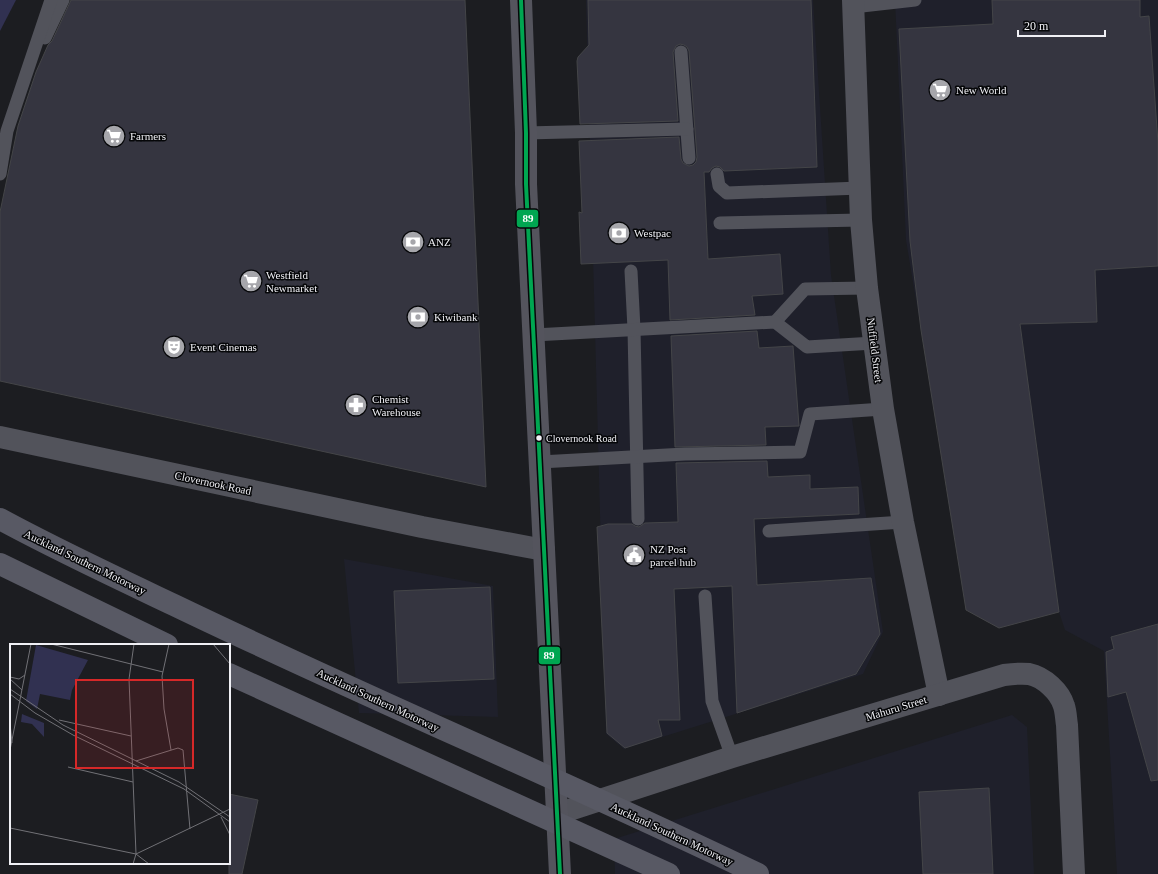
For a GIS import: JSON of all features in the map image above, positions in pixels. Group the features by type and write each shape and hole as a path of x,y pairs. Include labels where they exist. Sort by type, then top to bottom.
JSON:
{"highway":[{"name":"Auckland Southern Motorway","path":"0,519 34,538 232,633 681,837 758,874"},
{"path":"0,564 165,644"},
{"path":"230,674 669,874"}],"main road":[{"path":"521,0 526,133 526,184 560,874"}],"street":[{"name":"Nuffield Street","path":"853,4 861,220 867,288 882,409 903,522 939,695"},
{"name":"Clovernook Road","path":"0,438 422,527 544,550"},
{"name":"Mahuru Street","path":"557,814 732,758 1004,675 1029,674 1040,678 1049,685 1058,694 1064,706 1067,725 1074,874"}],"lane":[{"path":"0,174 7,131 51,0"},
{"path":"0,131 63,0"},
{"path":"853,4 915,0"},
{"path":"681,52 689,158"},
{"path":"526,133 687,129"},
{"path":"717,174 719,186 727,192 860,188"},
{"path":"720,223 861,220"},
{"path":"631,271 634,329 638,519"},
{"path":"775,322 805,289 867,288"},
{"path":"534,335 775,322 807,347 874,343"},
{"path":"540,462 684,454 800,452 810,414 882,409"},
{"path":"769,531 903,522"},
{"path":"705,596 712,701 732,758"}],"shaded area":[{"path":"0,0 16,0 0,31"},
{"path":"586,0 813,0 831,275 883,632 863,674 624,749 606,734"},
{"path":"895,0 1158,0 1158,874 1117,874 1104,651 1065,630 1059,612 1020,325 921,330 906,240"},
{"path":"344,559 493,586 498,717 359,713"},
{"path":"1012,715 1027,727 1034,874 615,874 614,839"}],"building":[{"name":"Westfield Newmarket","path":"71,0 465,0 486,487 0,381 0,212 18,126 36,72"},
{"path":"588,0 811,0 817,167 724,171 720,167 716,166 709,172 704,172 708,259 780,254 783,294 752,296 755,315 670,320 668,260 581,264 579,212 582,213 579,141 679,137 681,159 683,163 689,166 693,165 696,162 697,157 689,51 684,45 680,44 676,46 673,52 678,121 580,124 577,61 578,57 589,45"},
{"path":"992,0 1140,0 1140,17 1149,16 1158,143 1158,266 1095,270 1097,322 1020,324 1059,612 999,628 966,610 921,330 910,241 899,29 993,24"},
{"path":"757,331 759,348 793,346 799,426 765,427 766,445 675,447 671,336"},
{"path":"767,461 768,477 810,475 810,489 858,487 859,514 754,519 757,585 871,578 880,634 856,674 737,713 732,586 674,589 680,720 658,720 662,736 625,748 607,733 597,527 608,524 632,524 639,527 645,523 678,522 676,463"},
{"path":"490,587 494,679 398,683 394,591"},
{"path":"1158,624 1158,780 1151,781 1126,692 1108,697 1106,652 1114,649 1111,637"},
{"path":"989,788 993,874 923,874 919,792"},
{"path":"230,794 258,800 242,874 229,874"}],"transit line":[{"name":"89","path":"521,0 526,133 526,184 560,874"}],"place":[{"name":"New World","path":"940,90"},
{"name":"Farmers","path":"114,136"},
{"name":"Westpac","path":"619,233"},
{"name":"ANZ","path":"413,242"},
{"name":"Westfield Newmarket","path":"251,281"},
{"name":"Kiwibank","path":"418,317"},
{"name":"Event Cinemas","path":"174,347"},
{"name":"Chemist Warehouse","path":"356,405"},
{"name":"Clovernook Road","path":"539,438"},
{"name":"NZ Post parcel hub","path":"634,555"}]}
